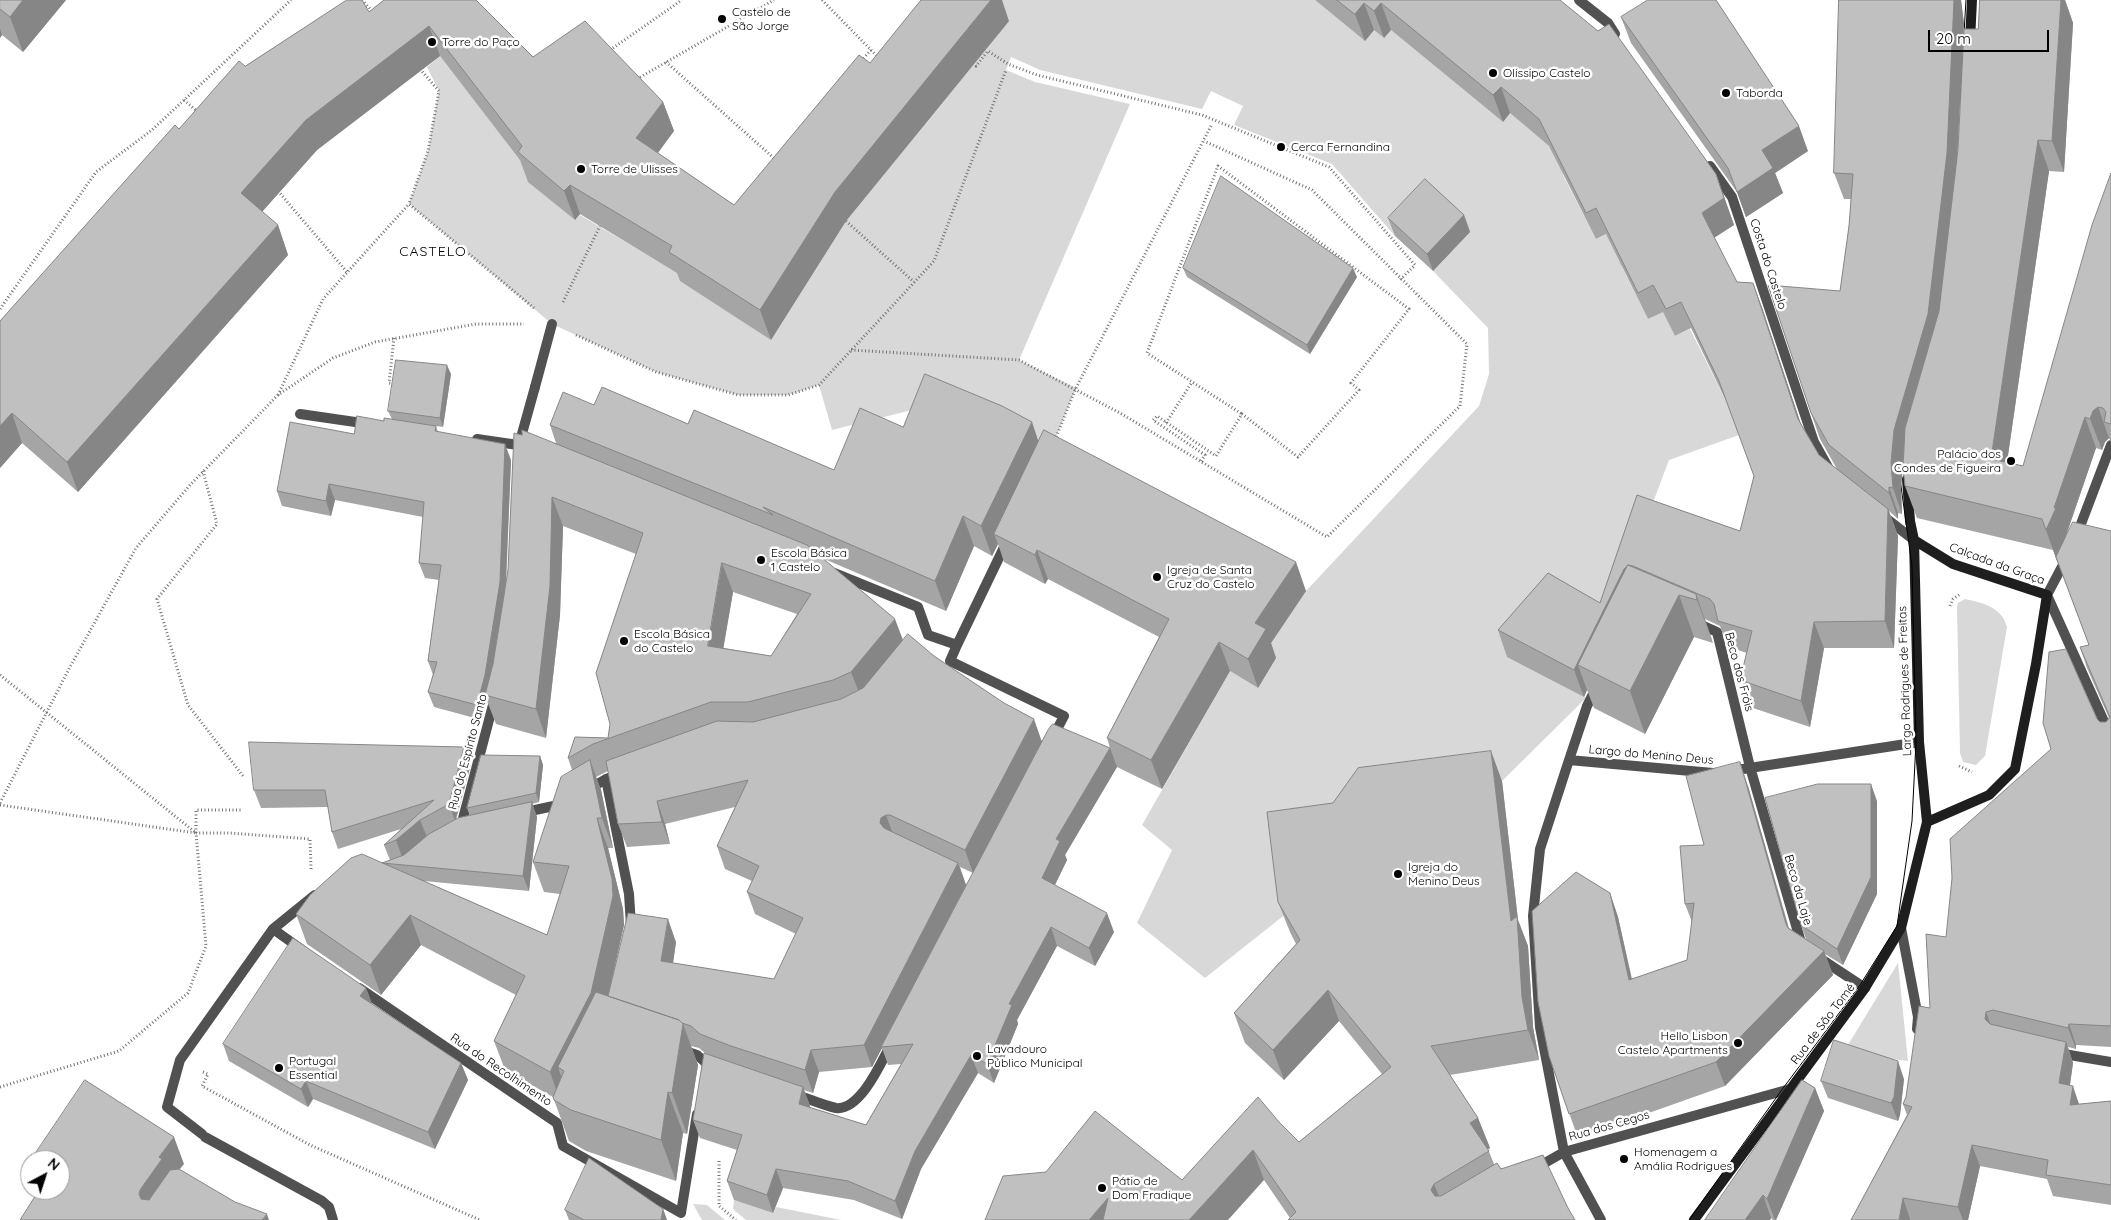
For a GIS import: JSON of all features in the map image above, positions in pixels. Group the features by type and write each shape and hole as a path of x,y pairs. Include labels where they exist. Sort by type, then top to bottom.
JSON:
{"street":[{"path":"1579,0 1608,23 1619,39"},
{"path":"1970,47 1972,0"},
{"name":"Costa do Castelo","path":"1704,157 1732,196 1814,442 1833,476"},
{"path":"518,450 552,324"},
{"path":"300,414 376,425"},
{"path":"471,438 536,453"},
{"name":"Calçada da Graça","path":"1926,822 1989,795 2015,769 2036,664 2047,595 2069,554 2111,446"},
{"name":"Largo Rodrigues de Freitas","path":"1908,467 1908,505 1914,540 1919,742 1926,822"},
{"path":"1878,512 1914,540"},
{"path":"1011,533 950,661 1064,716 1046,749"},
{"name":"Calçada da Graça","path":"1914,540 1954,564 2047,595"},
{"path":"825,569 918,607 925,638 957,645"},
{"path":"2047,595 2111,737"},
{"name":"Beco dos Fróis","path":"1683,617 1717,632 1750,767"},
{"path":"1601,1220 1564,1152 1540,1027 1533,916 1540,849 1586,706 1603,673"},
{"name":"Rua do Espírito Santo","path":"462,827 497,692"},
{"name":"Largo do Menino Deus","path":"1569,760 1721,773 1919,742"},
{"name":"Beco da Laje","path":"1750,767 1801,946 1865,988"},
{"path":"508,816 563,804 606,779 633,769"},
{"path":"606,779 629,894 631,926 629,935"},
{"name":"Rua de São Tomé","path":"1694,1220 1865,988 1901,928 1926,822"},
{"path":"317,894 273,930 180,1060 167,1107 203,1136 322,1201 329,1208 333,1220"},
{"path":"1901,928 1918,1017 1916,1035"},
{"path":"273,930 314,957"},
{"name":"Rua do Recolhimento","path":"346,979 559,1119 563,1146 681,1213 699,1100"},
{"path":"782,1090 838,1108 856,1101 878,1070 892,1039"},
{"path":"670,1046 697,1055 707,1066"},
{"path":"2047,1050 2111,1062"},
{"name":"Rua dos Cegos","path":"1526,1174 1564,1152 1790,1089"}],"path":[{"path":"0,308 96,172 152,130 291,0"},
{"path":"362,0 375,15"},
{"path":"605,53 682,0"},
{"path":"636,80 774,0"},
{"path":"822,0 883,62"},
{"path":"858,64 871,50"},
{"path":"971,62 976,66 988,52 1008,64 1037,75 1202,115 1329,167 1415,265 1400,280"},
{"path":"666,62 782,165"},
{"path":"278,396 323,298 409,204 428,151 439,91 420,68"},
{"path":"409,204 552,324 656,372 738,395 788,395 819,385 934,261 1006,70"},
{"path":"184,100 204,117"},
{"path":"1052,446 1076,388 1212,124"},
{"path":"850,350 1019,360 1076,388 1327,537 1460,406 1467,344 1400,280 1312,190 1204,141"},
{"path":"776,160 783,153"},
{"path":"1218,166 1410,309 1350,383 1359,390 1298,457 1242,414 1147,353 1218,166"},
{"path":"272,185 347,272"},
{"path":"840,225 846,216"},
{"path":"846,221 914,282"},
{"path":"552,324 600,226"},
{"path":"317,894 310,840 248,834 196,833 0,804 46,712 136,548 204,471 278,396 333,358 375,342 476,324 552,324"},
{"path":"394,338 388,383 397,384"},
{"path":"1166,423 1192,382"},
{"path":"1202,462 1205,455 1154,420 1157,416 1216,456 1242,414"},
{"path":"204,471 217,524 157,599 188,706 243,776"},
{"path":"0,675 196,833"},
{"path":"0,1087 119,1051 188,993 206,946 196,833 196,810 241,810"},
{"path":"180,1060 208,1074 202,1086 235,1105 310,1145 480,1220"},
{"path":"718,1158 719,1206 736,1220"}],"shaded area":[{"path":"985,0 1315,0 1365,41 1374,30 1384,38 1391,30 1503,122 1510,113 1561,156 1563,175 1596,239 1636,220 1622,267 1648,319 1663,311 1675,336 1690,329 1729,407 1739,435 1669,460 1646,521 1618,635 1508,656 1586,698 1502,781 1370,798 1287,913 1205,978 1137,923 1172,850 1142,825 1230,671 1258,688 1276,658 1248,641 1285,622 1306,591 1479,406 1489,374 1488,328 1433,271 1470,232 1395,236 1332,164 1234,125 1243,106 1211,91 1202,109 1040,70 1011,57 1006,70 1035,82 1130,104 1019,360 1076,388 1049,454 936,404 832,430 819,385 788,395 738,395 656,372 552,324 409,204 428,151 439,91 427,67 440,56 533,176 529,182 575,220 580,215 683,276 771,340 846,221 973,63"},
{"path":"1965,599 1985,604 1996,610 2007,627 1985,756 1976,765 1963,762 1960,753 1957,607 1958,603"},
{"path":"1898,963 1908,1061 1843,1053"},
{"path":"734,1200 773,1213 776,1207 841,1220 746,1220 733,1209"},
{"path":"693,1204 707,1205 725,1220 702,1220"}],"building":[{"path":"0,0 23,0 10,17 0,9"},
{"path":"347,0 362,0 369,12 384,0 476,0 533,57 585,21 663,102 636,138 734,205 859,55 870,63 921,0 991,0 835,192 760,310 669,252 672,246 570,185 564,191 518,152 522,146 429,26 306,120 241,193 278,225 67,462 12,413 0,426 0,321 175,125 179,129 239,61 245,66"},
{"path":"1337,0 1560,0 1598,31 1609,24 1716,174 1724,198 1702,213 1737,282 1753,283 1798,419 1819,455 1888,509 1885,621 1814,622 1801,701 1740,680 1752,631 1718,621 1714,604 1710,599 1633,566 1628,565 1624,569 1574,670 1498,630 1548,573 1600,603 1637,495 1740,531 1754,476 1719,381 1681,302 1666,309 1653,285 1638,293 1596,208 1586,213 1539,119 1501,87 1493,95 1381,3 1374,11 1364,3 1355,14"},
{"name":"Taborda","path":"1648,0 1716,0 1799,126 1762,150 1773,168 1737,192 1728,168 1621,17"},
{"path":"1839,0 1954,0 1947,153 1928,314 1894,430 1891,463 1893,488 1889,487 1889,493 1829,445 1811,413 1768,285 1840,291 1849,226 1853,174 1834,173"},
{"path":"1980,0 2061,0 2052,141 2038,140 1991,459 2023,466 2092,225 2111,173 2111,424 2104,422 2106,412 2103,408 2098,407 2093,411 2090,419 2085,417 2054,508 2056,508 2046,530 2042,519 1905,486 1903,468 1905,428 1939,311 1958,149 1964,29 1978,29"},
{"path":"1221,176 1353,268 1307,345 1183,268"},
{"path":"1425,179 1464,215 1427,254 1388,218"},
{"path":"396,360 447,365 440,418 388,411"},
{"path":"925,374 1002,406 1032,422 981,526 963,516 935,581 763,507 773,515 550,425 563,392 594,405 602,387 688,424 694,410 834,470 860,408 903,427"},
{"path":"357,416 384,421 384,418 436,426 435,431 505,444 500,582 485,675 477,705 428,692 437,662 428,661 441,565 419,563 424,502 329,484 326,501 277,491 290,422 354,434"},
{"path":"522,430 807,545 895,619 851,672 833,680 748,702 711,702 593,744 568,758 575,737 608,738 610,724 596,673 643,533 552,497 550,586 536,709 485,695 493,664 508,570 514,433 522,435","holes":["722,563 811,594 771,656 708,646"]},
{"name":"Igreja de Santa Cruz do Castelo","path":"1044,430 1296,562 1255,623 1266,629 1248,659 1219,642 1151,760 1107,738 1169,619 1037,550 1035,555 994,534"},
{"path":"2073,522 2111,531 2111,1026 2069,1024 2068,1028 1993,1010 1986,1012 1985,1019 1990,1024 2066,1042 2059,1083 2073,1086 2070,1105 2111,1101 2111,1185 2046,1175 2048,1160 1972,1145 1958,1207 1903,1198 1899,1220 1851,1220 1912,1107 1903,1104 1906,1097 1919,1006 1930,1008 1926,934 1946,937 1952,878 1950,839 2051,749 2043,723 2049,652 2066,649 2097,719 2100,722 2106,722 2110,717 2080,647 2089,645 2056,557"},
{"path":"1628,565 1696,594 1697,600 1679,595 1630,691 1578,665"},
{"path":"908,634 934,656 1004,703 1034,719 965,850 890,815 881,818 880,823 884,828 958,863 864,1045 811,1050 805,1070 731,1046 700,1034 691,1026 679,1020 608,996 628,913 668,919 661,961 774,979 803,918 747,892 759,866 717,846 748,780 657,801 662,822 618,824 606,761 717,721 753,722 841,699 863,688"},
{"path":"1053,724 1110,748 1056,839 1060,841 1042,878 1107,913 1089,948 1051,927 1009,1004 1012,1005 987,1064 971,1055 915,1151 895,1201 848,1181 776,1169 767,1195 727,1181 742,1135 693,1120 704,1053 803,1087 799,1104 866,1125 913,1044 881,1047 1048,730"},
{"path":"249,742 464,747 449,804 420,820 396,840 384,845 434,800 332,832 325,790 254,790"},
{"path":"1491,751 1511,921 1517,916 1522,997 1528,1030 1431,1046 1478,1118 1470,1123 1489,1151 1434,1184 1431,1190 1435,1196 1441,1196 1497,1163 1501,1169 1543,1155 1575,1220 1288,1220 1296,1212 1253,1150 1189,1220 1103,1220 1108,1198 1089,1220 985,1220 1003,1176 1046,1172 1095,1111 1182,1180 1258,1097 1299,1142 1391,1067 1328,990 1273,1050 1234,1013 1300,940 1278,902 1267,812 1333,803 1358,768"},
{"path":"481,755 540,756 536,793 467,808"},
{"path":"590,760 602,818 597,818 612,879 613,896 591,993 550,1072 494,1041 525,976 410,915 370,965 296,914 310,895 351,858 362,854 547,935 569,866 533,862 561,777"},
{"path":"1740,762 1786,924 1788,928 1824,951 1716,1062 1569,1114 1549,1056 1538,1002 1532,911 1576,872 1610,893 1629,980 1687,960 1694,903 1685,904 1680,846 1704,845 1686,776"},
{"path":"1818,784 1871,784 1871,877 1837,949 1801,925 1765,798"},
{"path":"532,802 523,876 382,863 404,855 429,834 458,818"},
{"path":"293,938 366,988 360,996 461,1063 428,1132 306,1081 301,1089 223,1044"},
{"path":"596,992 679,1020 683,1024 672,1093 668,1092 661,1140 571,1110 554,1100 553,1097 564,1071 558,1067"},
{"path":"1834,1040 1898,1061 1894,1097 1891,1103 1821,1081"},
{"path":"85,1080 174,1137 159,1157 162,1159 140,1190 141,1199 149,1200 170,1170 179,1169 235,1202 267,1214 262,1220 20,1220 33,1200 70,1200 70,1150 38,1150"},
{"path":"1802,1080 1815,1088 1767,1199 1763,1195 1745,1220 1705,1220"},
{"path":"589,1158 663,1209 661,1220 584,1220 565,1210"}],"tram line":[{"path":"1960,100 1966,0"},
{"path":"1689,1220 1781,1091 1860,985 1897,926 1912,821 1916,742 1912,566 1900,479"}],"place":[{"name":"Castelo de São Jorge","path":"722,19"},
{"name":"Torre do Paço","path":"432,42"},
{"name":"Olissipo Castelo","path":"1493,73"},
{"name":"Taborda","path":"1726,93"},
{"name":"Cerca Fernandina","path":"1281,147"},
{"name":"Torre de Ulisses","path":"581,169"},
{"name":"Palácio dos Condes de Figueira","path":"2011,461"},
{"name":"Escola Básica 1 Castelo","path":"761,560"},
{"name":"Igreja de Santa Cruz do Castelo","path":"1157,577"},
{"name":"Escola Básica do Castelo","path":"624,641"},
{"name":"Igreja do Menino Deus","path":"1398,874"},
{"name":"Hello Lisbon Castelo Apartments","path":"1738,1043"},
{"name":"Lavadouro Público Municipal","path":"977,1056"},
{"name":"Portugal Essential","path":"279,1068"},
{"name":"Homenagem a Amália Rodrigues","path":"1624,1159"},
{"name":"Pátio de Dom Fradique","path":"1102,1188"}],"district":[{"name":"CASTELO","path":"433,252"}]}
